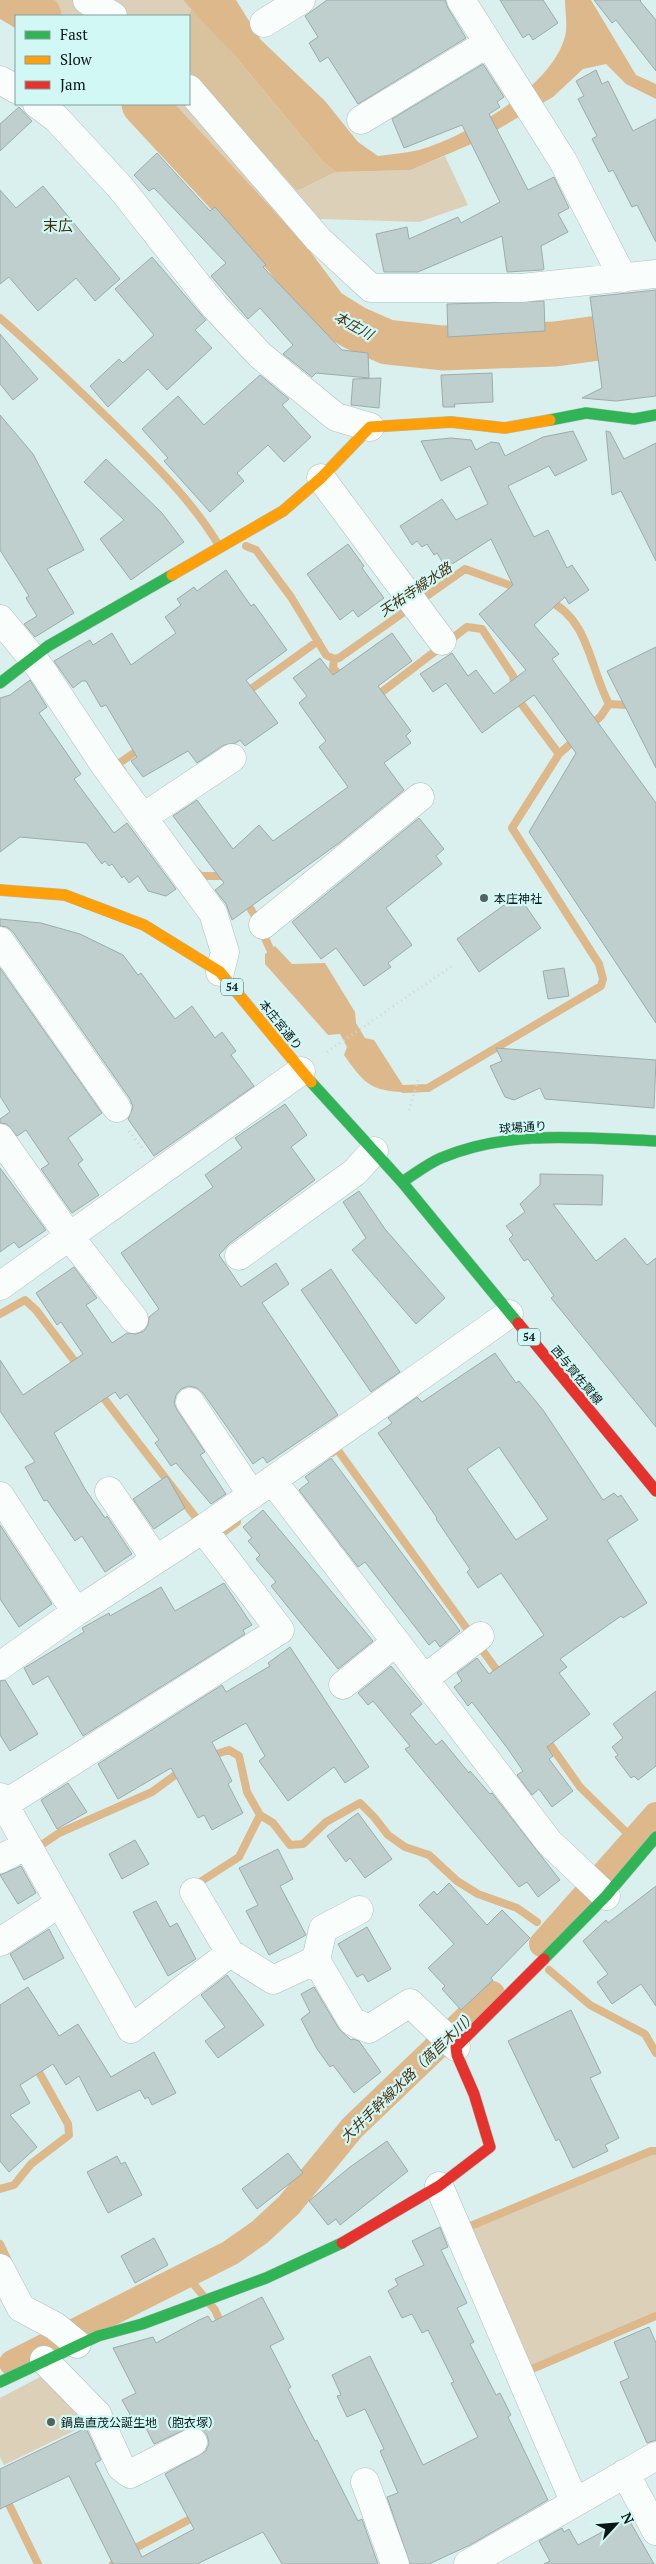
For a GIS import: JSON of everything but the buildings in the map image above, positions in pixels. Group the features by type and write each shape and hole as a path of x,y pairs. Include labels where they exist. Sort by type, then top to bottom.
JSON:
{"street":[{"path":"87,0 110,15"},
{"path":"264,23 301,0"},
{"path":"461,0 563,161 623,278"},
{"path":"361,120 488,43"},
{"path":"190,90 318,239 371,288 521,288 656,274"},
{"path":"37,105 56,118 120,187 215,307 260,355 336,417 370,427 451,422 505,428 586,413 634,419 656,415"},
{"path":"0,683 48,646 283,511 322,478 370,427"},
{"path":"322,478 442,642"},
{"path":"0,619 51,684 106,767 213,913 225,952 220,972"},
{"path":"157,808 232,758"},
{"path":"263,925 420,797"},
{"name":"本庄宮通り","path":"0,890 65,895 144,925 220,972 301,1071 402,1182"},
{"path":"0,941 117,1108"},
{"path":"0,1286 301,1071"},
{"path":"0,1138 69,1236 134,1319"},
{"name":"球場通り","path":"402,1182 440,1158 479,1144 540,1138 656,1141"},
{"path":"239,1256 355,1172 374,1151"},
{"name":"西与賀佐賀線","path":"402,1182 656,1492"},
{"path":"0,1666 76,1612 203,1529 509,1314"},
{"path":"190,1402 396,1642 549,1842 606,1896"},
{"path":"109,1491 156,1560"},
{"path":"0,1496 76,1612"},
{"path":"203,1529 280,1630 2,1801 131,2029 230,1953"},
{"path":"424,1679 476,1639"},
{"path":"343,1685 396,1642"},
{"path":"449,2040 606,1896 656,1837"},
{"path":"0,1859 31,1851"},
{"path":"194,1892 230,1953 272,1980 316,1960"},
{"path":"0,1942 60,1903"},
{"path":"0,2382 77,2344 266,2278 356,2237 439,2186 490,2147 474,2094 449,2040 410,2003 369,2029 352,2021 316,1960 323,1929 359,1910"},
{"path":"439,2186 574,2501"},
{"path":"0,2268 21,2308 55,2326 77,2344"},
{"path":"44,2360 97,2414 121,2467 130,2474 193,2442"},
{"path":"468,2564 509,2554 574,2501 656,2456"},
{"path":"625,2473 656,2531"},
{"path":"365,2482 395,2564"}],"path":[{"path":"327,1052 452,966"},
{"path":"408,1110 418,1080"},
{"path":"117,1108 123,1124 160,1172"}],"shaded area":[{"path":"39,0 183,0 192,8 188,15 59,15"},
{"path":"183,0 236,0 261,40 325,101 358,142 378,156 419,150 439,143 484,120 508,105 529,88 547,70 560,51 566,31 565,0 591,0 636,75 656,84 656,99 626,84 606,64 583,69 553,97 476,142 411,170 336,172 322,161 236,57"},
{"path":"192,8 236,57 322,161 336,172 297,191 190,72 188,15"},
{"path":"190,72 297,191 336,172 411,170 445,156 468,205 419,222 321,219 308,254 161,105 190,105"},
{"path":"275,946 292,964 325,963 355,1012 356,1023 365,1038 374,1040 404,1087 403,1092 383,1090 362,1078 344,1055 347,1047 340,1034 328,1035 265,964 265,954"},
{"path":"648,2155 656,2155 656,2314 526,2369 465,2231"},
{"path":"40,2377 56,2379 90,2423 4,2465 0,2457 0,2398"}],"waterway":[{"name":"本庄川","path":"12,0 37,15"},
{"name":"本庄川","path":"145,105 287,258 326,310 355,328 387,342 443,348 555,344 656,330"},
{"path":"0,318 121,431 160,471 197,513 218,544"},
{"name":"天祐寺線水路","path":"246,546 256,550 291,597 326,655 334,659 339,658 465,569 520,589"},
{"name":"天祐寺線水路","path":"547,600 561,608 572,619 580,632 609,704"},
{"path":"374,698 467,627 482,629 513,676 517,698 559,754"},
{"path":"244,694 318,641"},
{"path":"334,659 333,668 343,679"},
{"name":"天祐寺線水路","path":"609,704 626,705 634,703"},
{"path":"589,727 601,716 609,704"},
{"path":"404,1089 428,1088 601,986 603,979 599,964 512,828 559,754 577,738"},
{"path":"122,770 118,764 141,748"},
{"path":"197,872 200,876 228,876"},
{"path":"245,900 255,916 270,949"},
{"path":"0,1314 25,1300 36,1310 79,1367"},
{"path":"99,1392 197,1519"},
{"path":"332,1453 337,1449 501,1676"},
{"path":"225,1531 237,1522"},
{"path":"544,1736 580,1787 627,1833"},
{"path":"210,1756 229,1750 239,1756 247,1792 260,1815 273,1823 290,1845 303,1844 326,1822 360,1803 388,1835 405,1847 429,1855 457,1881 478,1894 517,1908 537,1922"},
{"path":"34,1850 59,1833 152,1792 182,1770"},
{"path":"200,1882 239,1857 260,1815"},
{"name":"大井手幹線水路（萵苣木川）","path":"542,1944 656,1815"},
{"path":"549,1970 590,2005 645,2034 656,2053"},
{"name":"大井手幹線水路（萵苣木川）","path":"12,2363 230,2253 260,2232 289,2205 352,2128 492,1994"},
{"path":"0,2189 14,2185 31,2164 69,2135 68,2124 35,2065"},
{"path":"468,2227 651,2151 656,2151"},
{"path":"0,2244 9,2263"},
{"path":"186,2275 215,2310 222,2326"},
{"path":"532,2369 656,2316"},
{"path":"0,2486 38,2564"},
{"path":"113,2564 126,2553 196,2516"}],"traffic: fast":[{"path":"550,420 586,413 634,419 656,415"},
{"path":"0,683 48,646 172,575"},
{"path":"311,1082 402,1182 518,1323"},
{"path":"402,1182 441,1158 493,1143 520,1139 574,1137 656,1141"},
{"path":"544,1959 606,1896 656,1837"},
{"path":"0,2382 98,2336 142,2324 266,2278 342,2243"}],"traffic: slow":[{"path":"172,575 283,511 321,478 370,427 451,422 505,428 550,420"},
{"path":"0,890 65,895 144,925 220,972 311,1082"}],"traffic: jam":[{"path":"518,1323 656,1491"},
{"path":"342,2243 439,2186 490,2147 474,2094 457,2055 456,2047 544,1959"}],"place":[{"name":"本庄神社","path":"484,898"},
{"name":"鍋島直茂公誕生地 （胞衣塚）","path":"51,2422"}],"district":[{"name":"末広","path":"58,225"}]}
